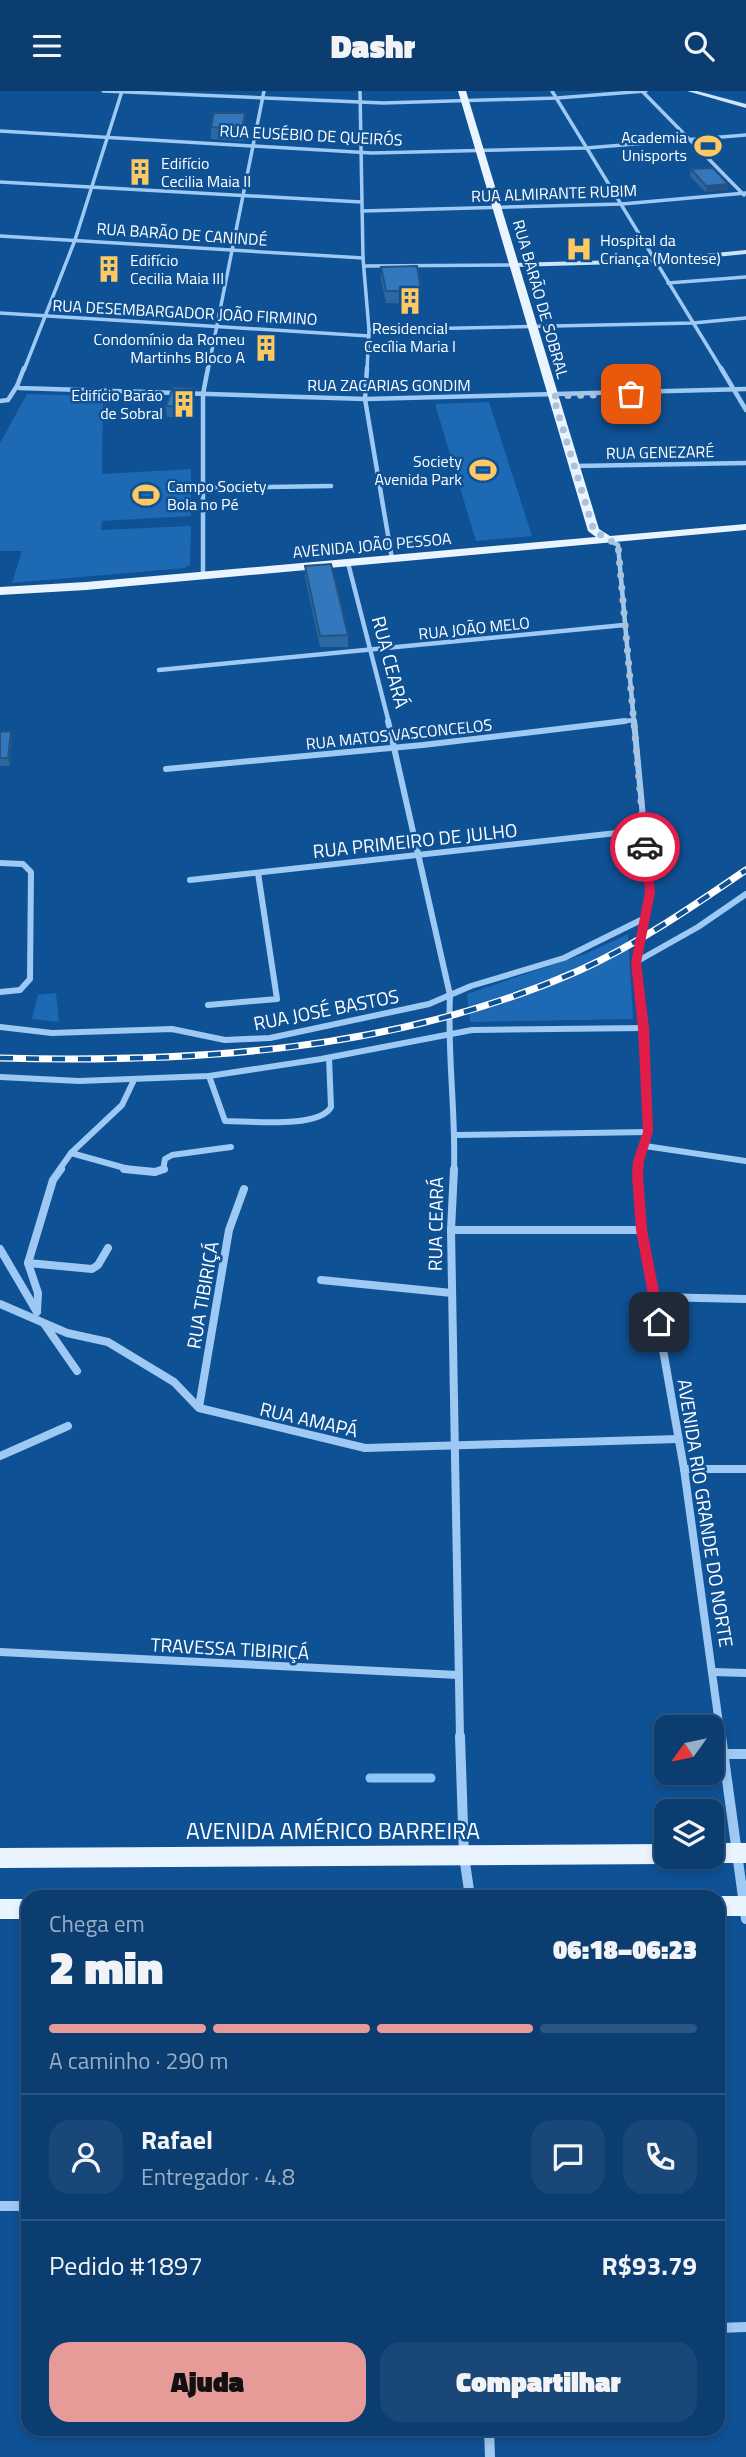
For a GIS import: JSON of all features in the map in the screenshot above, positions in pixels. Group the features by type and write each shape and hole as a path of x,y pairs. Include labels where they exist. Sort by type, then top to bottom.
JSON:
{"main road":[{"path":"691,91 746,106"},
{"name":"RUA BARÃO DE SOBRAL","path":"464,96 594,531 607,538"},
{"path":"514,265 654,261 746,252"},
{"name":"AVENIDA JOÃO PESSOA","path":"0,591 746,527"},
{"name":"AVENIDA AMÉRICO BARREIRA","path":"0,1858 654,1854"},
{"path":"725,1907 745,1910"},
{"path":"0,1909 21,1909"}],"street":[{"path":"103,91 360,102 464,96 557,98 643,91 745,194"},
{"path":"203,575 203,394 264,91"},
{"path":"360,91 359,152 369,333 365,399 392,559"},
{"path":"552,91 746,410"},
{"path":"0,401 8,400 17,386 47,316 94,188 122,92"},
{"name":"RUA EUSÉBIO DE QUEIRÓS","path":"0,131 359,152 481,152 586,148 746,135"},
{"path":"0,182 361,202"},
{"name":"RUA ALMIRANTE RUBIM","path":"362,211 622,204 745,194"},
{"name":"RUA BARÃO DE CANINDÉ","path":"0,236 363,258"},
{"path":"364,266 514,265"},
{"path":"668,283 746,277"},
{"name":"RUA DESEMBARGADOR JOÃO FIRMINO","path":"0,313 369,333 693,323 746,318"},
{"name":"RUA ZACARIAS GONDIM","path":"17,386 33,390 365,399 746,389"},
{"name":"RUA GENEZARÉ","path":"575,466 746,463"},
{"path":"204,488 331,486"},
{"name":"RUA BARÃO DE SOBRAL","path":"607,538 618,545 650,892 643,919"},
{"name":"RUA CEARÁ","path":"348,563 395,747 450,995 448,1034 455,1135 451,1230 458,1675 464,1856 469,1890"},
{"name":"RUA JOÃO MELO","path":"159,670 625,625"},
{"name":"RUA MATOS VASCONCELOS","path":"166,769 634,720"},
{"name":"RUA PRIMEIRO DE JULHO","path":"190,880 419,857 643,830"},
{"path":"0,863 23,864 32,872 30,979 20,990 0,992"},
{"path":"208,1005 277,999 258,873"},
{"path":"636,963 746,894"},
{"name":"AVENIDA RIO GRANDE DO NORTE","path":"643,919 636,963 643,1028 648,1132 638,1161 637,1175 642,1230 684,1469 719,1715"},
{"name":"RUA JOSÉ BASTOS","path":"0,1027 52,1033 172,1029 225,1040 303,1032 429,1004 564,958 643,919"},
{"path":"0,1077 134,1080 209,1076 328,1058 472,1030 643,1028"},
{"path":"209,1076 225,1121 307,1120 328,1113 332,1103 328,1058"},
{"path":"37,1311 38,1293 28,1263 53,1180 71,1153 122,1105 134,1080"},
{"path":"455,1135 648,1132"},
{"path":"645,1146 746,1161"},
{"path":"71,1153 120,1167 156,1173 164,1170 165,1159 172,1155 231,1147"},
{"name":"RUA TIBIRIÇÁ","path":"199,1408 229,1230 244,1189"},
{"path":"451,1230 642,1230"},
{"path":"28,1263 92,1269 98,1265 108,1248"},
{"path":"0,1249 44,1324 77,1371"},
{"path":"321,1280 452,1293"},
{"path":"654,1297 746,1299"},
{"path":"0,1304 66,1333 108,1342 174,1382 199,1408"},
{"name":"RUA AMAPÁ","path":"199,1408 365,1448 678,1439"},
{"path":"0,1456 68,1426"},
{"path":"684,1469 746,1469"},
{"name":"TRAVESSA TIBIRIÇÁ","path":"0,1652 458,1675"},
{"path":"713,1672 746,1673"},
{"path":"724,1753 746,1753"},
{"name":"AVENIDA RIO GRANDE DO NORTE","path":"724,1753 741,1853 745,1910"},
{"path":"0,2206 21,2206"},
{"path":"725,2327 746,2327"},
{"path":"489,2436 490,2457"}],"shaded area":[{"path":"27,394 103,396 102,474 191,469 191,516 102,521 101,530 191,526 190,565 184,568 12,583 22,551 0,551 0,443"},
{"name":"Society Avenida Park","path":"489,402 532,536 476,541 435,404"},
{"path":"628,934 633,1019 470,1022 467,994 585,954"},
{"path":"56,993 59,1022 32,1019 38,995"}],"building":[{"path":"214,113 245,113 242,129 211,127"},
{"path":"713,168 728,184 706,186 691,169"},
{"path":"417,266 421,291 386,291 381,267"},
{"path":"173,387 194,388 193,407 166,406"},
{"path":"331,564 348,635 320,636 305,566"},
{"path":"11,731 8,758 0,758 0,732"}],"waterway":[{"path":"370,1778 431,1778"}],"railway":[{"path":"0,1058 147,1058 221,1054 366,1035 438,1019 509,998 578,971 664,924 746,870"}],"way so far":[{"path":"631,394 553,396 594,531 618,545 645,847"}],"place":[{"name":"Academia Unisports","path":"708,146"},
{"name":"Edifício Cecilia Maia II","path":"140,172"},
{"name":"Hospital da Criança (Montese)","path":"579,249"},
{"name":"Edifício Cecilia Maia III","path":"109,269"},
{"name":"Residencial Cecília Maria I","path":"410,301"},
{"name":"Condomínio da Romeu Martinhs Bloco A","path":"266,348"},
{"name":"Edifício Barão de Sobral","path":"184,404"},
{"name":"Society Avenida Park","path":"483,470"},
{"name":"Campo Society Bola no Pé","path":"146,495"}],"route":[{"path":"645,847 650,892 636,963 643,1028 648,1132 638,1161 637,1175 642,1230 659,1322"}]}
